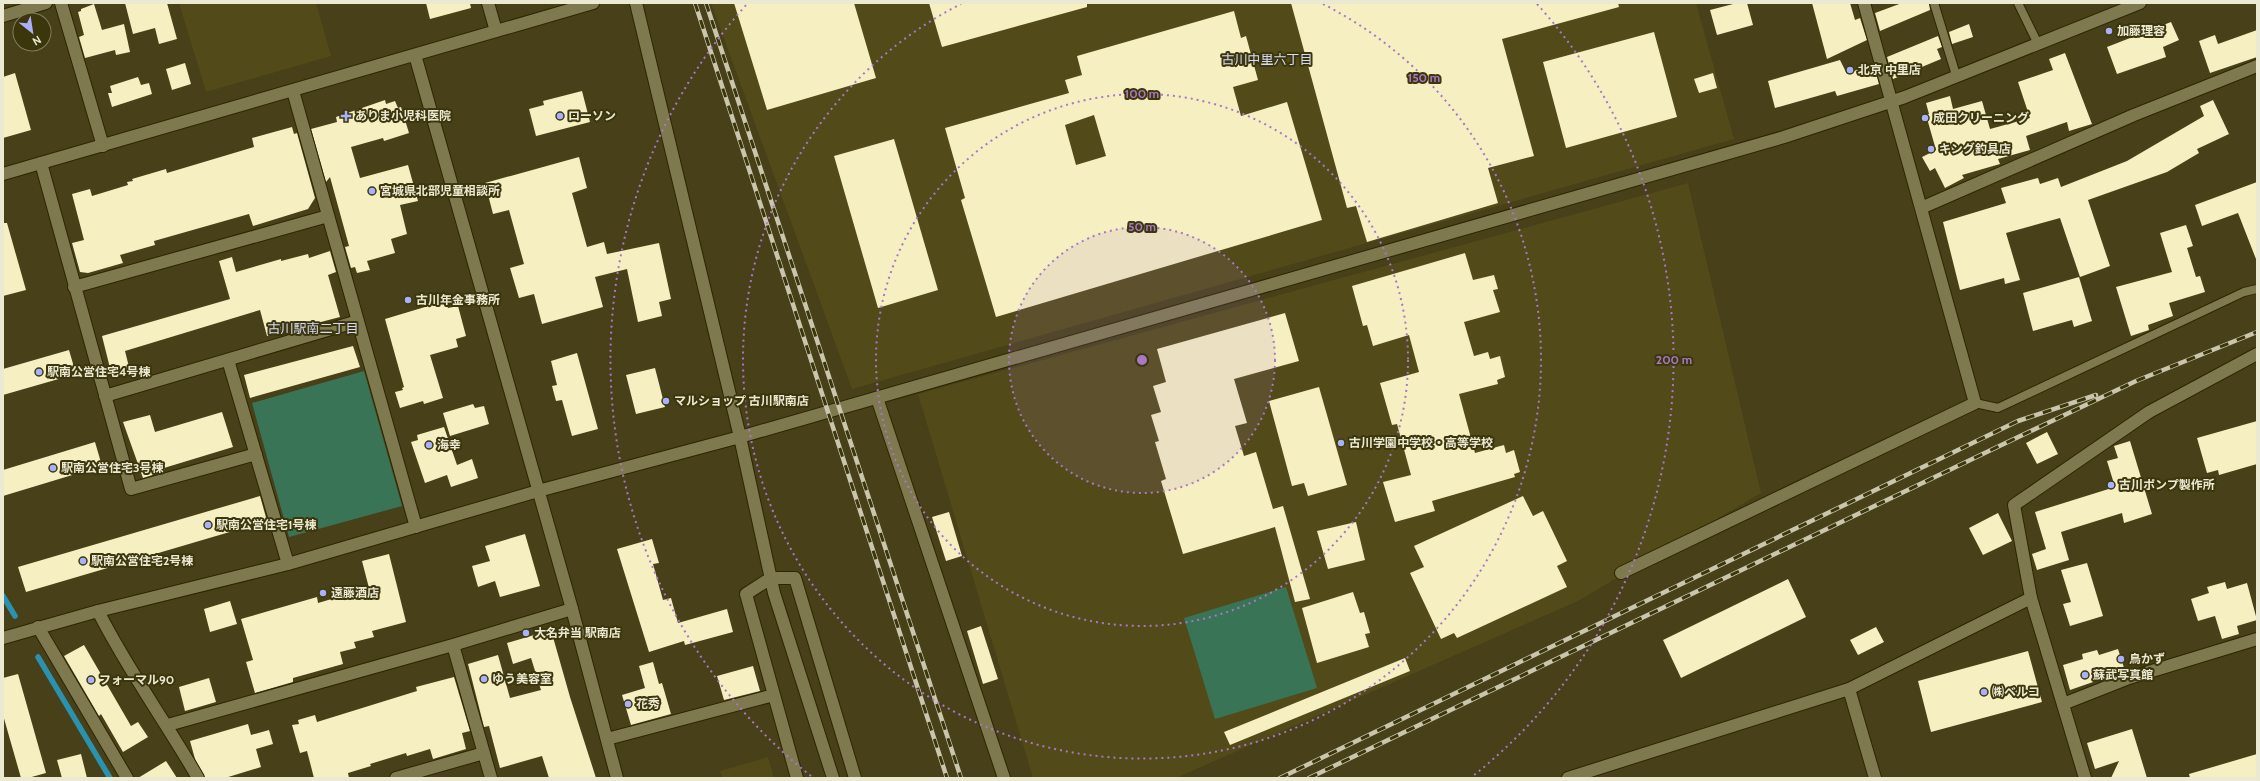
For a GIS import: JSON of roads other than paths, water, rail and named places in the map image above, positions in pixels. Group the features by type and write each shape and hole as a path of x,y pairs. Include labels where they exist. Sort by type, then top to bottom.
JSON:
{"street":[{"path":"3,16 46,3"},
{"path":"61,3 103,146"},
{"path":"488,3 496,31"},
{"path":"3,174 593,3"},
{"path":"636,3 740,437 774,593 833,778"},
{"path":"1621,573 1975,403 1864,3"},
{"path":"3,638 98,611 288,564 538,491 740,437 1784,136 1891,101 2140,3"},
{"path":"415,55 572,609 617,778"},
{"path":"1921,208 2134,115 2257,66"},
{"path":"293,91 416,526"},
{"path":"41,163 131,489 256,454"},
{"path":"74,287 328,216"},
{"path":"105,396 358,321"},
{"path":"2085,778 2031,598 2014,505 2150,412 2257,354"},
{"path":"228,360 288,564"},
{"path":"877,398 1004,778"},
{"path":"797,778 746,594 771,578 795,578 855,778"},
{"path":"1568,778 1848,689 2031,598"},
{"path":"168,725 453,645 572,609"},
{"path":"98,611 111,636 168,725 198,778"},
{"path":"38,627 127,778"},
{"path":"2063,704 2129,678 2257,639"},
{"path":"453,645 491,778"},
{"path":"1848,689 1874,778"},
{"path":"607,739 774,695"},
{"path":"396,778 484,753"}],"lane":[{"path":"1934,3 1956,75"},
{"path":"2018,3 2038,44"},
{"path":"1975,403 1998,408 2244,292 2257,289"}],"waterway":[{"path":"3,596 15,616"},
{"path":"38,657 110,778"}],"railway":[{"path":"695,3 947,778"},
{"path":"706,3 961,778"},
{"path":"1309,778 2136,381 2257,332"},
{"path":"1280,778 2018,421 2096,395"}],"place":[{"name":"加藤理容","path":"2109,31"},
{"name":"北京 中里店","path":"1850,70"},
{"name":"ありま小児科医院","path":"346,116"},
{"name":"ローソン","path":"560,116"},
{"name":"成田クリーニング","path":"1925,118"},
{"name":"キング釣具店","path":"1931,149"},
{"name":"宮城県北部児童相談所","path":"372,191"},
{"name":"古川年金事務所","path":"408,300"},
{"name":"駅南公営住宅4号棟","path":"39,372"},
{"name":"マルショップ 古川駅南店","path":"666,401"},
{"name":"古川学園中学校・高等学校","path":"1341,443"},
{"name":"海幸","path":"429,445"},
{"name":"駅南公営住宅3号棟","path":"53,468"},
{"name":"古川ポンプ製作所","path":"2111,485"},
{"name":"駅南公営住宅1号棟","path":"208,525"},
{"name":"駅南公営住宅2号棟","path":"83,561"},
{"name":"遠藤酒店","path":"323,593"},
{"name":"大名弁当 駅南店","path":"526,633"},
{"name":"鳥かず","path":"2121,659"},
{"name":"蘇武写真館","path":"2085,675"},
{"name":"ゆう美容室","path":"484,679"},
{"name":"フォーマル90","path":"91,680"},
{"name":"㈱ベルコ","path":"1984,692"},
{"name":"花秀","path":"628,704"}],"district":[{"name":"古川中里六丁目","path":"1267,59"},
{"name":"古川駅南二丁目","path":"313,328"}]}
